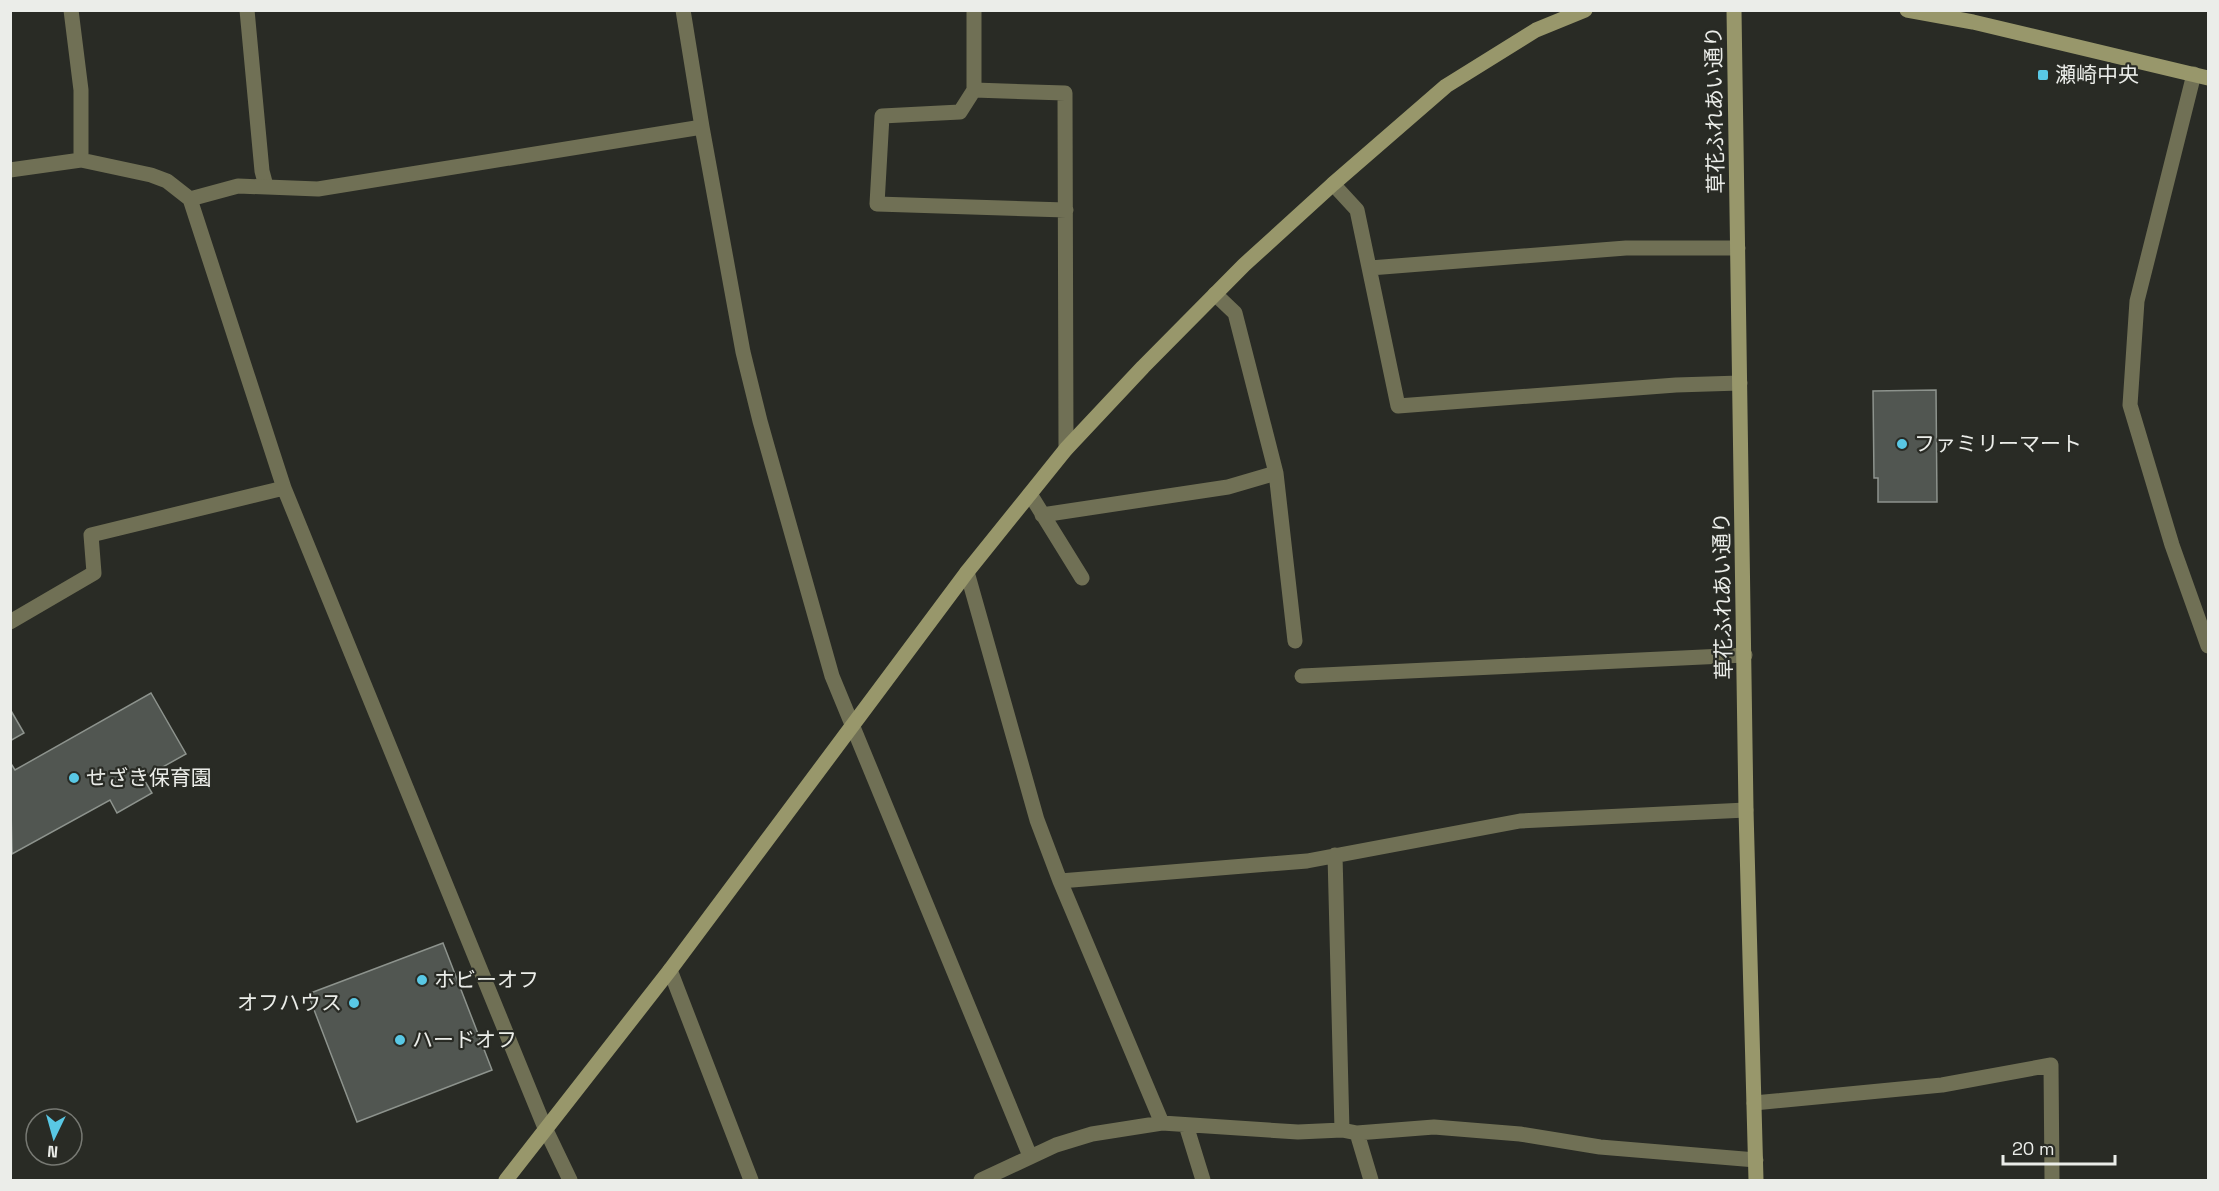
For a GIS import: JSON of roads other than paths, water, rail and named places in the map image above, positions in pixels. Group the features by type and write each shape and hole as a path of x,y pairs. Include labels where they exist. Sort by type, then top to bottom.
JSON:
{"street":[{"path":"71,10 81,90 81,160"},
{"path":"247,10 262,171 266,186"},
{"path":"683,10 743,352 760,421 832,676 1030,1156"},
{"path":"974,10 974,90 960,112 882,116 878,204 1066,210"},
{"path":"506,1180 670,970 967,572 1066,449 1215,294 1333,184 1446,86 1536,30 1585,10"},
{"name":"草花ふれあい通り","path":"1734,10 1746,810 1756,1180"},
{"path":"1907,10 1973,22 2201,76 2137,301 2130,405 2172,545 2208,646"},
{"path":"974,90 1065,93 1066,449"},
{"path":"190,200 238,186 318,189 702,127"},
{"path":"10,170 81,160 151,175 166,181 190,200 284,488 545,1128 570,1180"},
{"path":"1333,184 1357,210 1398,406 1676,385 1740,383"},
{"path":"1370,268 1626,248 1738,248"},
{"path":"1215,294 1234,313 1276,473 1295,641"},
{"path":"1042,515 1228,487 1276,473"},
{"path":"10,622 94,573 91,534 284,488"},
{"path":"1030,494 1082,578"},
{"path":"967,572 1037,820 1060,881 1162,1123"},
{"path":"1302,676 1745,655"},
{"path":"1060,881 1307,861 1520,821 1746,810"},
{"path":"1335,855 1349,1131 1371,1180"},
{"path":"670,970 751,1180"},
{"path":"1754,1103 1942,1085 2051,1065 2052,1180"},
{"path":"981,1180 1030,1156 1092,1134 1162,1123 1298,1132 1434,1127 1520,1134 1600,1147 1756,1160"},
{"path":"1186,1125 1203,1180"}],"place":[{"name":"瀬崎中央","path":"2043,75"},
{"name":"ファミリーマート","path":"1902,444"},
{"name":"せざき保育園","path":"74,778"},
{"name":"ホビーオフ","path":"422,980"},
{"name":"オフハウス","path":"354,1003"},
{"name":"ハードオフ","path":"400,1040"}]}
